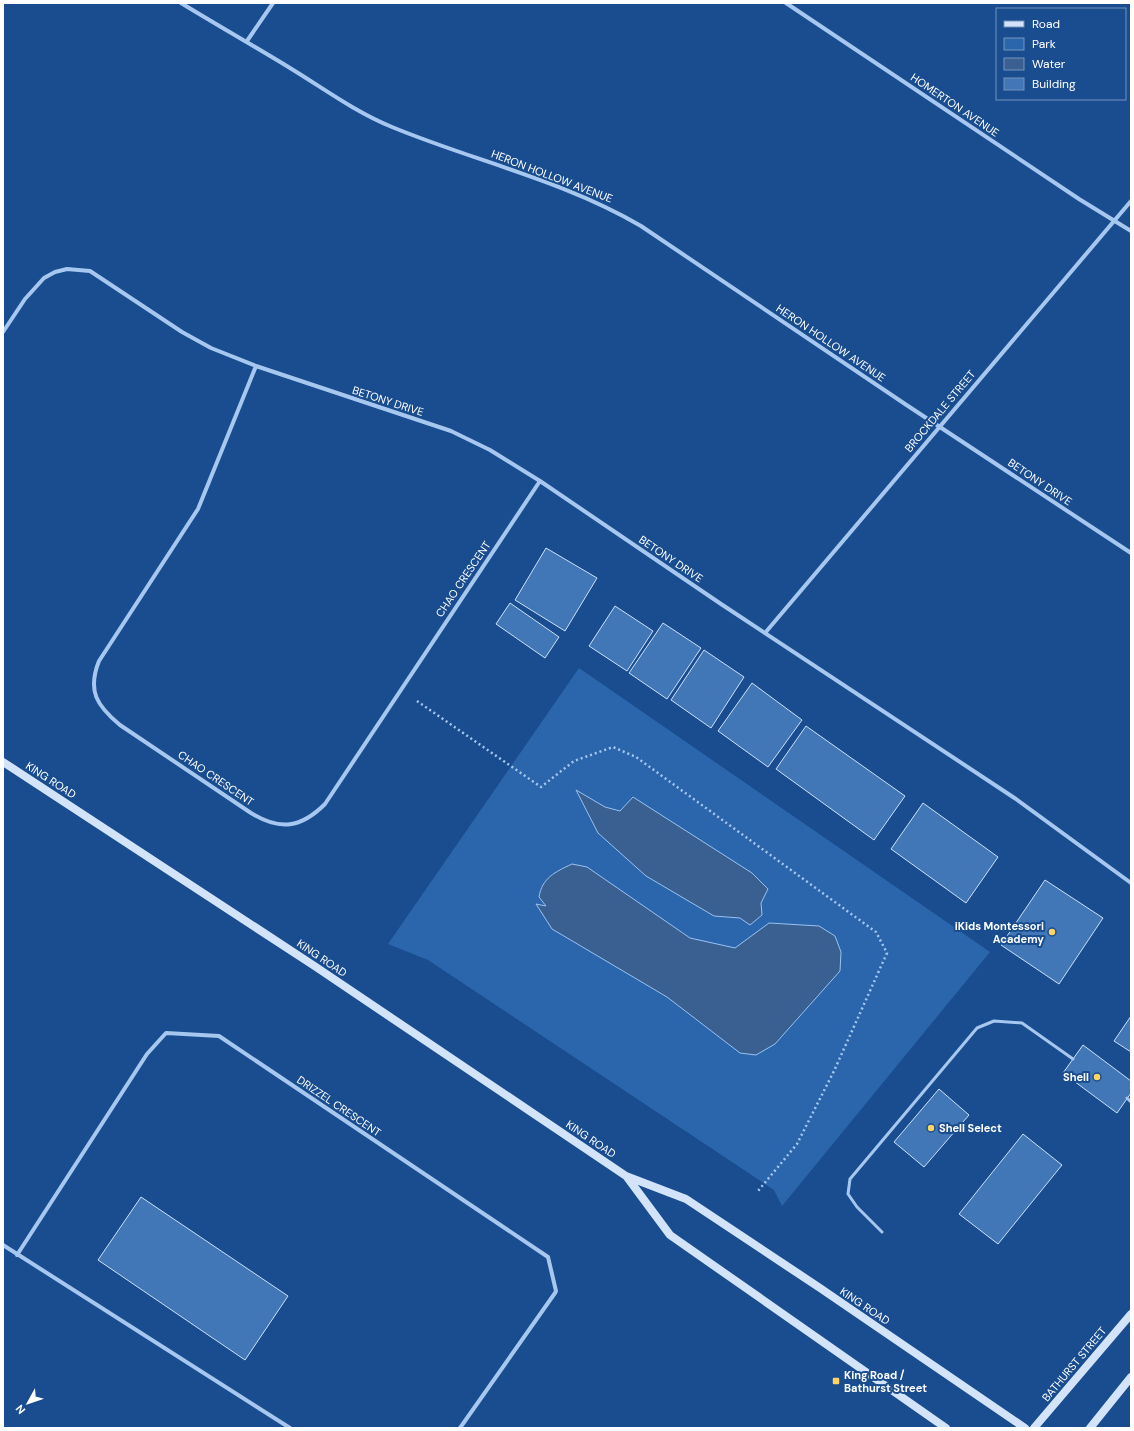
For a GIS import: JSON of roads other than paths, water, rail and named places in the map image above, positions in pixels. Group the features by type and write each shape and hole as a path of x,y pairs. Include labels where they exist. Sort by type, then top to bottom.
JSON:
{"main road":[{"name":"KING ROAD","path":"3,762 316,967 626,1176 686,1200 820,1288 1024,1428"},
{"name":"KING ROAD","path":"626,1176 670,1235 946,1428"},
{"name":"BATHURST STREET","path":"1034,1428 1131,1314"},
{"path":"1090,1428 1131,1377"}],"street":[{"name":"HERON HOLLOW AVENUE","path":"181,3 374,119 426,140 500,165 590,199 619,213 641,226 905,404 940,425"},
{"path":"247,42 273,3"},
{"name":"HOMERTON AVENUE","path":"786,3 1073,195 1131,231"},
{"name":"BROCKDALE STREET","path":"765,633 1131,201"},
{"name":"BETONY DRIVE","path":"3,332 25,299 44,278 55,272 67,269 90,271 176,328 211,348 256,366 451,431 490,450 540,481 765,633 1016,799 1131,883"},
{"name":"CHAO CRESCENT","path":"256,366 198,509 99,661 94,675 95,697 101,707 120,725 251,813 270,823 285,826 301,822 314,815 326,804 540,481"},
{"name":"BETONY DRIVE","path":"940,425 1131,553"},
{"name":"DRIZZEL CRESCENT","path":"17,1255 147,1054 166,1033 219,1036 548,1258 556,1291 460,1428"},
{"path":"3,1245 290,1428"}],"lane":[{"path":"882,1232 857,1207 848,1194 850,1179 977,1028 994,1021 1022,1023 1073,1059"},
{"path":"1127,1098 1131,1102"}],"water":[{"path":"576,790 605,807 620,811 633,797 752,873 768,889 761,903 762,915 750,925 740,918 714,916 646,876 598,833"},
{"path":"572,864 587,867 690,938 735,948 769,923 819,926 835,936 841,952 840,971 775,1044 756,1055 740,1053 667,997 552,929 536,904 546,906 539,897 546,880 550,876"}],"place":[{"name":"iKids Montessori Academy","path":"1052,932"},
{"name":"Shell","path":"1097,1077"},
{"name":"Shell Select","path":"931,1128"},
{"name":"King Road / Bathurst Street","path":"836,1381"}]}
